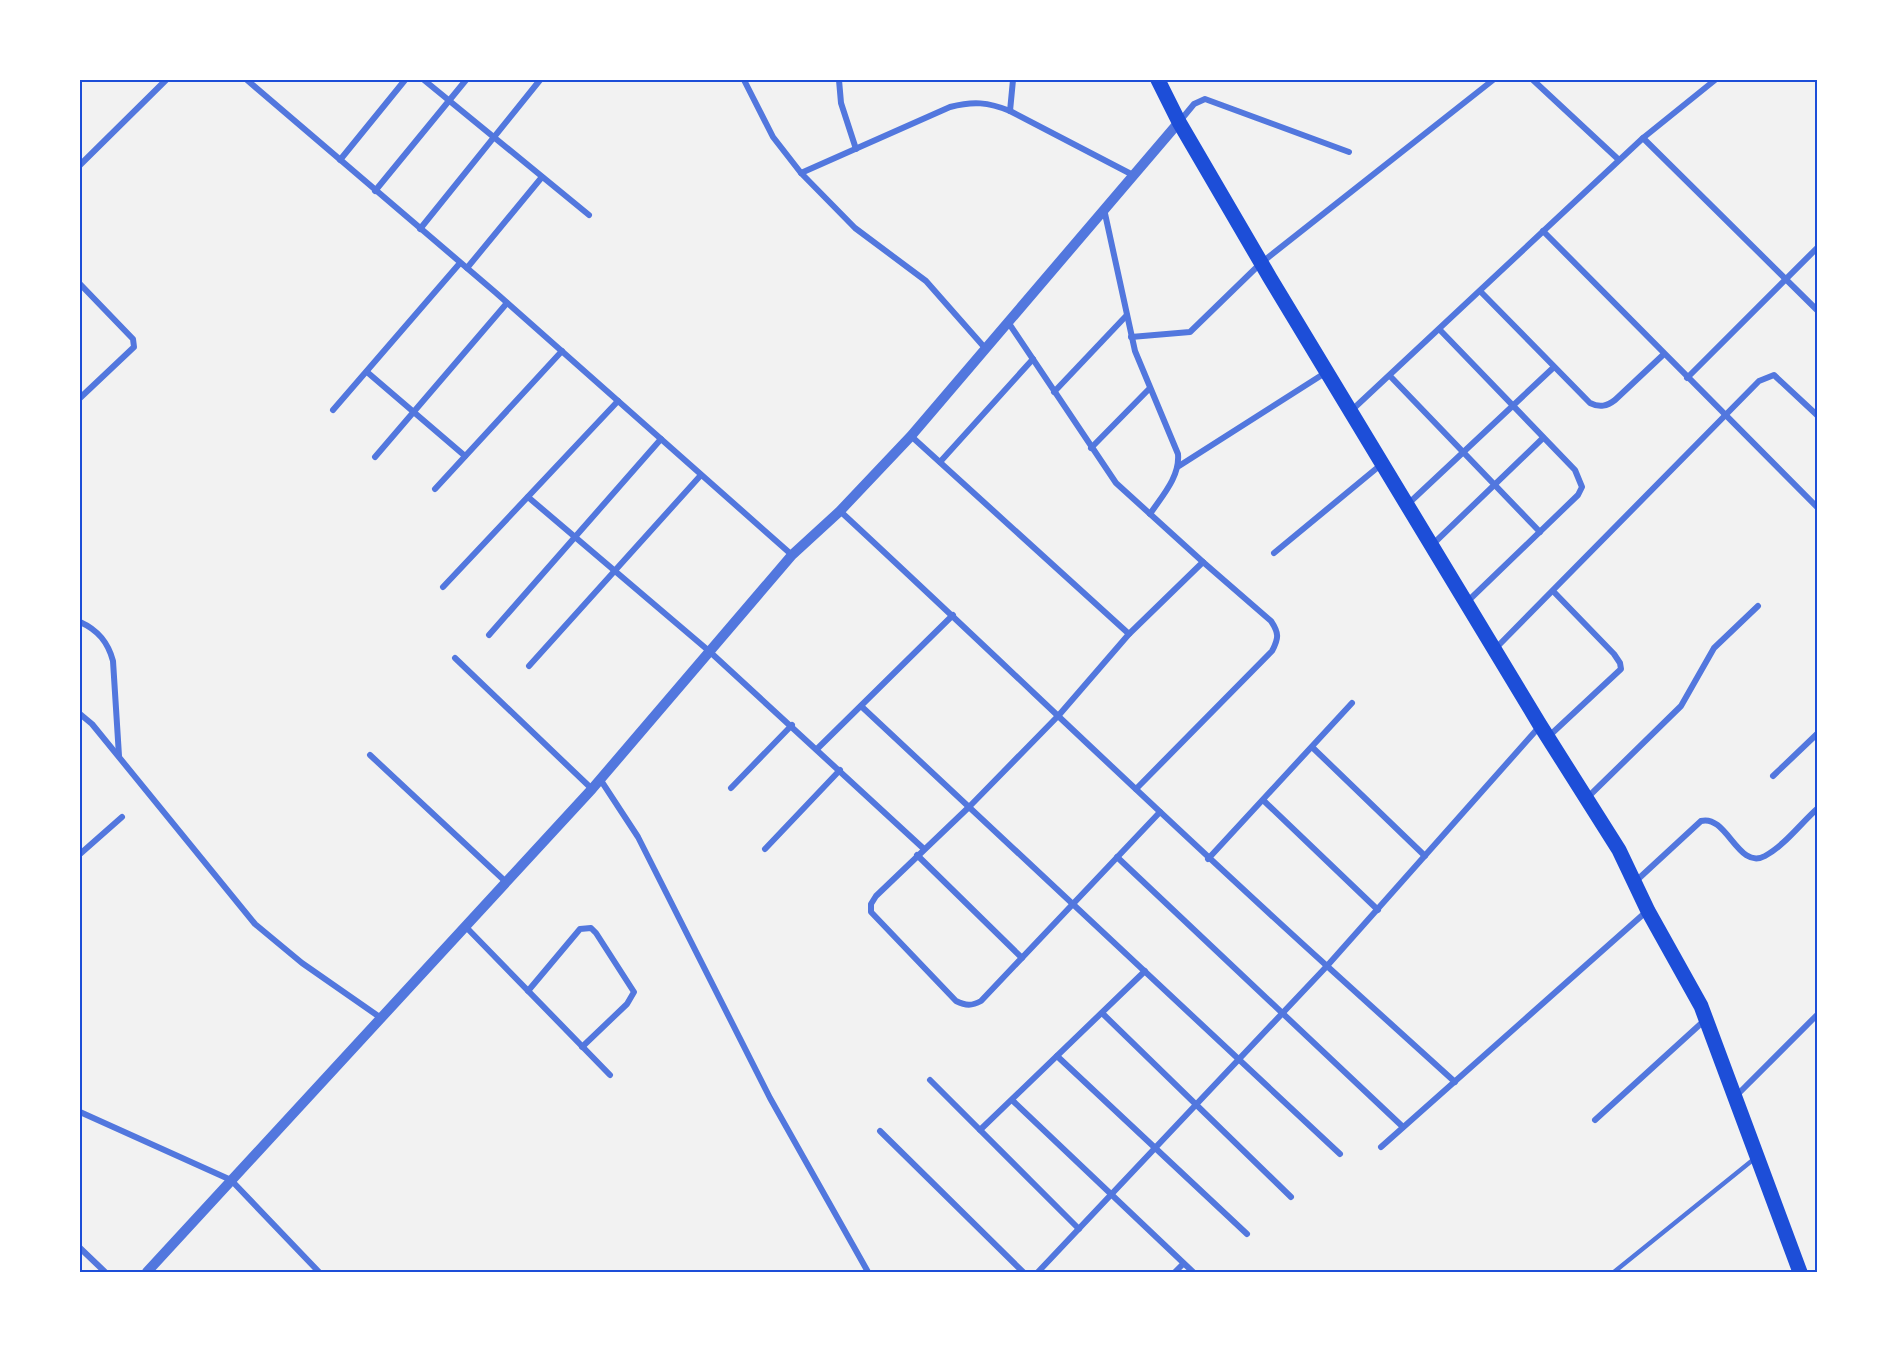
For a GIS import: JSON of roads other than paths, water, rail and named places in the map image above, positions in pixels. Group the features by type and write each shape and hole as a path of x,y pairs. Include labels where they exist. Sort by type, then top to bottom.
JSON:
{"main road":[{"path":"1158,80 1179,122 1262,263 1544,731 1619,850 1648,911 1706,1019 1800,1272"}],"street":[{"path":"80,165 166,80"},
{"path":"247,80 507,303 792,555"},
{"path":"340,160 405,80"},
{"path":"424,80 589,215"},
{"path":"375,191 466,80"},
{"path":"420,228 540,80"},
{"path":"744,80 773,137 801,174 855,228 926,281 985,348"},
{"path":"839,80 841,103 856,149"},
{"path":"1010,111 1012,80"},
{"path":"1131,337 1190,332 1262,263 1493,80"},
{"path":"1533,80 1619,160"},
{"path":"1351,411 1643,138 1715,80"},
{"path":"147,1272 592,789 792,555 840,511 911,436 1194,104 1205,99 1349,152"},
{"path":"801,174 950,107 970,102 991,103 1010,111 1133,175"},
{"path":"1643,138 1818,311"},
{"path":"466,268 542,177"},
{"path":"1104,209 1131,337 1149,389 1178,454 1179,466"},
{"path":"1543,231 1818,508"},
{"path":"1687,378 1818,247"},
{"path":"333,410 460,263"},
{"path":"80,398 134,347 133,339 81,289"},
{"path":"1480,291 1590,404 1597,407 1615,400 1664,354"},
{"path":"375,457 507,303"},
{"path":"1054,392 1126,316"},
{"path":"1008,321 1116,483 1271,621 1279,632 1278,641 1272,651 1136,789"},
{"path":"1440,330 1575,470 1582,487 1578,495 1466,602"},
{"path":"435,489 562,351"},
{"path":"940,462 1033,359"},
{"path":"1408,505 1554,367"},
{"path":"1150,514 1179,466 1327,371"},
{"path":"367,372 465,456"},
{"path":"1495,649 1759,381 1774,375 1818,416"},
{"path":"1390,376 1540,532"},
{"path":"1091,447 1149,389"},
{"path":"443,587 618,401"},
{"path":"911,436 1129,634"},
{"path":"1432,545 1543,438"},
{"path":"489,635 661,439"},
{"path":"1274,553 1383,463"},
{"path":"529,666 701,475"},
{"path":"528,497 710,651 924,849"},
{"path":"840,511 1059,715 1208,859 1455,1082"},
{"path":"1160,812 981,1001 965,1005 956,1001 871,912 871,904 876,896 969,807 1059,715 1129,634 1203,562"},
{"path":"1038,1272 1238,1058 1283,1014 1425,856 1544,731 1621,669 1614,654 1553,591"},
{"path":"1586,798 1681,706 1714,648 1758,606"},
{"path":"817,749 953,615"},
{"path":"80,622 102,637 110,650 113,661 119,757"},
{"path":"455,658 592,789"},
{"path":"1208,859 1352,703"},
{"path":"861,706 1341,1154"},
{"path":"80,714 92,724 255,924 302,963 381,1018"},
{"path":"731,788 792,725"},
{"path":"1773,776 1818,733"},
{"path":"1311,747 1425,856"},
{"path":"370,755 506,882"},
{"path":"765,849 840,770"},
{"path":"600,779 638,837 770,1098 868,1272"},
{"path":"1263,800 1378,910"},
{"path":"1634,882 1701,821 1707,819 1714,822 1744,854 1754,858 1764,857 1818,808"},
{"path":"80,854 122,817"},
{"path":"917,855 1022,958"},
{"path":"1117,858 1403,1127"},
{"path":"1381,1147 1648,911"},
{"path":"465,926 610,1075"},
{"path":"528,991 580,929 591,928 596,933 634,992 632,999 582,1047"},
{"path":"980,1130 1145,971"},
{"path":"1102,1013 1291,1197"},
{"path":"1735,1097 1818,1014"},
{"path":"1595,1120 1706,1019"},
{"path":"1057,1056 1247,1234"},
{"path":"930,1080 1079,1229"},
{"path":"1012,1100 1193,1272"},
{"path":"80,1112 231,1180 319,1272"},
{"path":"880,1131 1023,1272"},
{"path":"80,1248 105,1272"},
{"path":"1174,1272 1183,1263"}],"lane":[{"path":"1614,1272 1756,1157"}]}
